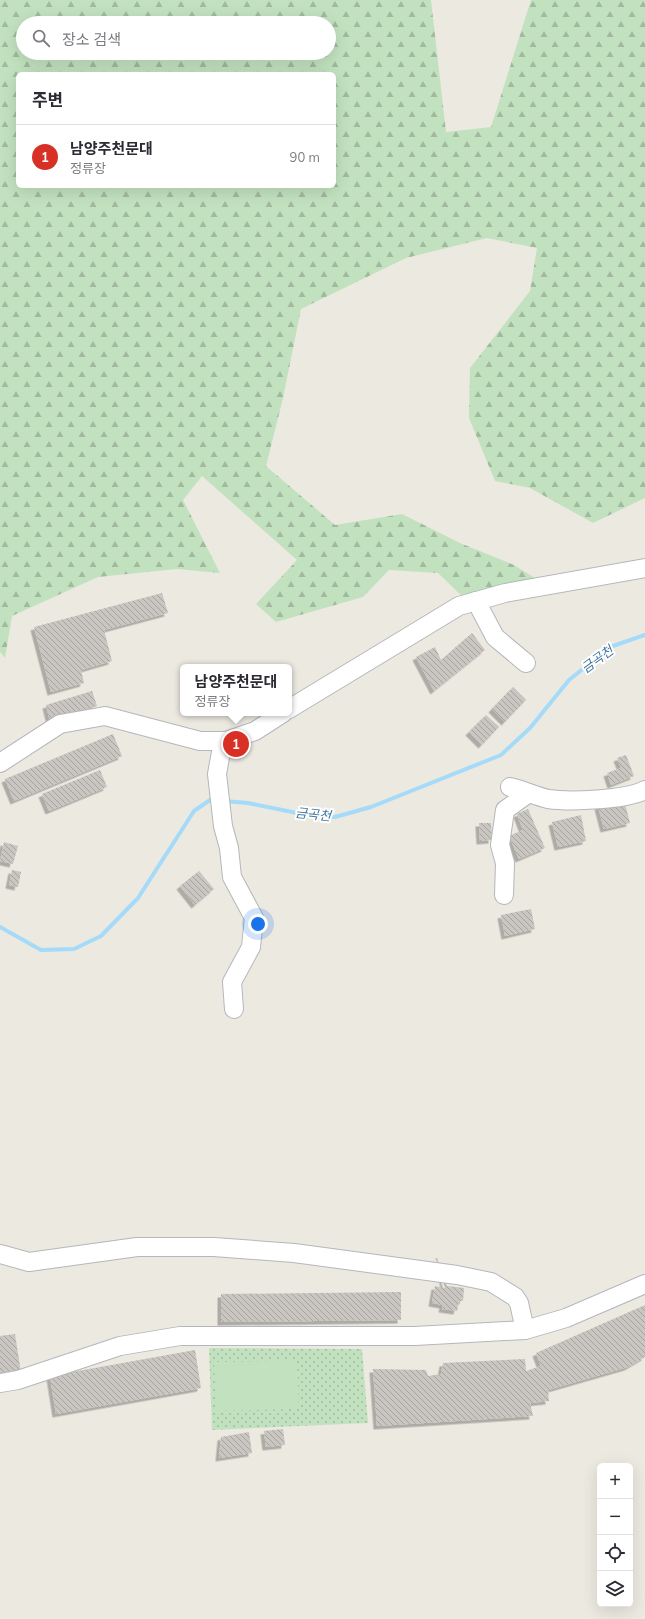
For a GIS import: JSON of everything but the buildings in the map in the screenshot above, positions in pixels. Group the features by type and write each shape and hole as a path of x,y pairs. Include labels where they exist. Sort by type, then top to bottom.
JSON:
{"street":[{"path":"292,707 459,606 505,593 645,568"},
{"path":"476,601 495,637 526,663"},
{"path":"0,763 60,724 105,716 200,741 223,741 255,731 278,716"},
{"path":"223,741 217,774 223,826 229,848 232,876 254,918 252,947 232,982 234,1009"},
{"path":"510,787 548,799 608,799 635,796 645,790"},
{"path":"504,895 505,863 500,845 505,810 530,793"},
{"path":"0,1254 29,1262 137,1247 214,1247 294,1253 491,1282 515,1297 519,1306 525,1330"},
{"path":"0,1383 18,1380 120,1346 180,1336 415,1336 525,1330 566,1318 645,1284"},
{"path":"507,1331 516,1322 519,1306"}],"green space":[{"path":"0,0 431,0 446,132 491,127 531,0 645,0 645,498 593,523 530,488 495,481 469,418 470,368 530,291 537,248 487,238 406,258 301,309 283,398 266,466 335,525 402,514 460,543 514,565 538,580 465,599 438,573 389,570 363,597 276,622 256,604 297,560 202,476 183,500 220,573 177,569 98,577 12,616 5,658 0,652"},
{"path":"209,1348 362,1349 368,1423 212,1430"},
{"path":"297,1361 299,1409 216,1411 214,1362"}],"waterway":[{"name":"금곡천","path":"224,801 248,803 302,814 335,817 371,807 501,755 530,728 569,680 610,647 645,635"},
{"name":"금곡천","path":"0,927 41,950 74,949 101,936 138,898 194,811 210,800 215,801"}],"place":[{"name":"남양주천문대","path":"236,744"}]}
